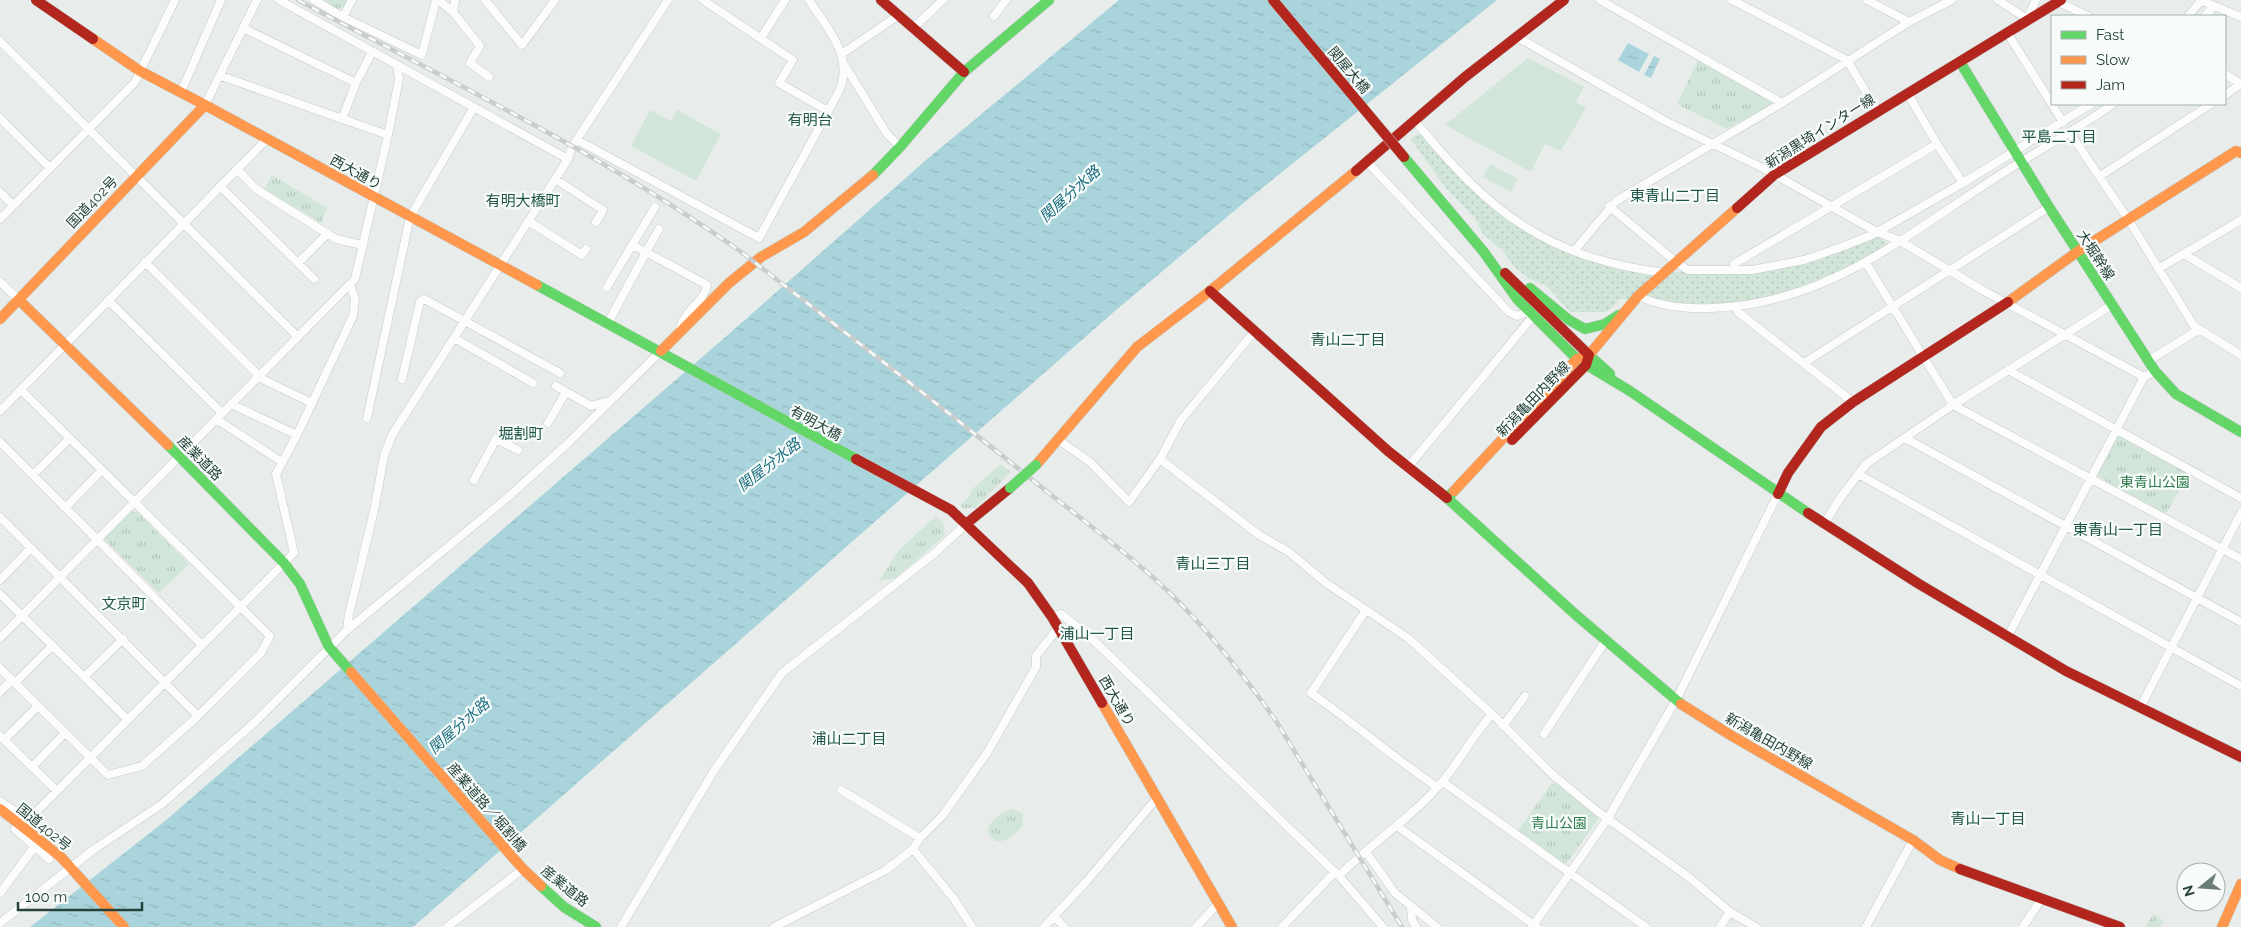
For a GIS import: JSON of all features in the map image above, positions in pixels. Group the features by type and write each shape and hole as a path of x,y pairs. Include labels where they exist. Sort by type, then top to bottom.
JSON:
{"main road":[{"name":"西大通り","path":"36,0 140,71 665,354"},
{"path":"881,0 964,72"},
{"path":"665,354 679,332 729,283 762,257 811,226 868,180 900,147 964,72 1049,0"},
{"name":"関屋大橋","path":"1273,0 1404,157"},
{"path":"966,524 1036,465 1137,346 1210,292 1415,122 1465,77 1564,0"},
{"name":"新潟黒埼インター線","path":"1584,360 1638,296 1774,175 1877,111 2008,34 2027,19 2059,1"},
{"name":"大堀幹線","path":"1960,62 2015,152 2022,160 2049,208 2148,361 2176,394 2241,432"},
{"name":"国道402号","path":"0,319 205,105"},
{"path":"1778,494 1788,472 1820,427 1853,402 2007,303 2128,219 2239,151"},
{"name":"新潟亀田内野線","path":"1404,157 1532,313 1584,360"},
{"name":"新潟亀田内野線","path":"1482,251 1507,274 1584,360"},
{"path":"1507,274 1535,291 1569,320 1585,328 1604,324 1627,310"},
{"path":"1210,292 1408,467 1449,500"},
{"name":"産業道路","path":"19,300 179,456 284,563 300,584 333,651"},
{"name":"有明大橋","path":"665,354 804,432 951,510"},
{"path":"1584,360 1778,494 1919,584 2066,671 2241,757"},
{"name":"新潟亀田内野線","path":"1584,360 1449,500 1676,700 1732,736 1913,840 1948,864 2040,901 2120,927"},
{"name":"西大通り","path":"951,510 1028,583 1052,617 1232,927"},
{"name":"産業道路／堀割橋","path":"333,651 521,867"},
{"name":"国道402号","path":"0,816 41,840 73,869 124,927"},
{"name":"産業道路","path":"521,867 564,907 596,927"},
{"path":"2222,927 2241,884"}],"street":[{"path":"0,219 135,82 175,0"},
{"path":"180,92 221,0"},
{"path":"205,105 257,0"},
{"path":"279,0 568,159"},
{"path":"314,0 343,17 422,55 437,0 453,12 480,46 470,63 489,77"},
{"path":"343,17 352,0"},
{"path":"453,12 455,0"},
{"path":"486,0 522,44 555,0"},
{"path":"347,630 349,614 374,511 384,456 392,435 568,159 577,140 668,0"},
{"path":"703,0 793,60 779,83 828,111"},
{"path":"761,38 785,0"},
{"path":"577,140 759,238 842,85 845,76 843,53 809,0"},
{"path":"914,28 943,0"},
{"path":"994,16 1006,0"},
{"path":"1600,0 1782,104"},
{"path":"1732,0 1847,60 1877,111"},
{"path":"1867,0 1909,22"},
{"path":"1574,251 1609,206 1782,104 1847,60 1909,22 1952,0"},
{"path":"1998,0 2027,19 2036,0"},
{"path":"2189,15 2201,0 2241,17"},
{"path":"2059,1 2086,15"},
{"path":"2206,15 2214,6"},
{"path":"843,53 899,15"},
{"path":"244,28 356,83"},
{"path":"2008,34 2051,103"},
{"path":"1517,37 1656,116 1774,175 1877,232 1900,241 1949,271 2144,378"},
{"path":"0,41 297,336"},
{"path":"342,119 356,83 372,52"},
{"path":"844,64 888,134 900,147"},
{"path":"0,638 355,279 388,136 398,79 397,66"},
{"path":"2226,75 2241,84 2226,94"},
{"path":"221,76 388,136"},
{"path":"1908,94 1936,144 1963,183"},
{"path":"2052,105 2063,122"},
{"path":"1609,206 1688,270 1769,268 1804,260 1877,232 2015,152 2089,105"},
{"path":"1638,296 1663,306 1700,308 1738,306 1796,295 1866,263 2022,160 2070,134 2112,105"},
{"path":"2100,176 2209,105"},
{"path":"367,418 410,217 474,107"},
{"path":"0,118 50,168"},
{"path":"1415,122 1452,167 1490,203 1531,231 1599,261 1665,273"},
{"path":"2070,134 2128,219 2194,326 2241,355"},
{"path":"0,411 64,343 267,139"},
{"path":"1734,270 1734,264 1936,144"},
{"path":"1367,162 1509,312 1517,316 1532,313"},
{"path":"237,169 256,189 336,239 362,245"},
{"path":"555,179 603,210 596,222"},
{"path":"220,186 314,279"},
{"path":"0,192 13,205"},
{"path":"607,287 655,207"},
{"path":"1804,363 2049,208"},
{"path":"528,221 582,254 586,249"},
{"path":"2158,269 2240,222"},
{"path":"608,323 659,229"},
{"path":"298,263 328,233"},
{"path":"632,245 707,286 706,294 682,319 679,332"},
{"path":"2184,254 2241,288"},
{"path":"145,262 259,376 312,403"},
{"path":"1866,263 1953,405 2241,559"},
{"path":"0,282 19,300"},
{"path":"0,800 28,820 164,681 294,553 276,482 276,474 297,435 353,316 355,299 350,284"},
{"path":"108,300 222,413"},
{"path":"402,379 420,302 424,300 560,374"},
{"path":"1826,523 1866,464 1953,405 2112,304"},
{"path":"1738,306 1738,312 1853,402"},
{"path":"1408,467 1532,313"},
{"path":"2148,361 2198,330"},
{"path":"1057,439 1090,462 1129,502 1160,459 1181,420 1254,332"},
{"path":"454,338 533,383"},
{"path":"0,923 162,804 333,651 347,630 507,498 611,401 665,354"},
{"path":"2008,370 2241,498"},
{"path":"2008,636 2144,378 2155,370"},
{"path":"556,386 591,406 611,401"},
{"path":"0,668 108,775 142,766 198,716 261,653 270,636 21,390"},
{"path":"548,423 566,392"},
{"path":"231,404 297,435"},
{"path":"216,419 282,462"},
{"path":"33,476 70,438"},
{"path":"1905,438 2197,596 2241,622"},
{"path":"474,480 496,439 518,450"},
{"path":"0,442 201,644"},
{"path":"1160,459 1260,535 1289,552 1326,583 1408,638 1492,714 1553,775 1690,878 1730,912 1756,927"},
{"path":"65,508 102,470"},
{"path":"1858,474 2241,686"},
{"path":"1397,826 1534,926 1608,818 1676,700 1778,494"},
{"path":"2140,706 2170,645 2241,513"},
{"path":"1,520 198,716"},
{"path":"621,927 715,770 782,673 936,552 966,524"},
{"path":"0,580 31,548"},
{"path":"0,594 127,719"},
{"path":"1366,610 1311,693 1360,728 1407,767 1440,785 1646,927"},
{"path":"1052,617 1061,614 1071,620 1337,874 1383,927"},
{"path":"774,927 886,870 913,849 920,838 943,814 987,754 1036,667 1036,656 1058,628"},
{"path":"84,677 122,639"},
{"path":"1544,734 1606,640"},
{"path":"0,692 52,646"},
{"path":"1503,726 1525,696"},
{"path":"38,706 2,738 57,791"},
{"path":"1282,927 1337,874 1397,826 1440,785 1470,740 1492,714"},
{"path":"32,767 65,733"},
{"path":"841,790 920,838"},
{"path":"1044,927 1157,798"},
{"path":"0,816 49,860"},
{"path":"1866,927 1913,840"},
{"path":"0,893 35,846"},
{"path":"913,849 954,899 972,927"},
{"path":"1366,852 1385,881 1411,908 1437,927"},
{"path":"448,927 521,867"},
{"path":"2023,927 2040,901"},
{"path":"1196,927 1218,904"},
{"path":"1411,908 1412,920 1416,927"},
{"path":"1720,927 1730,912"},
{"path":"1054,917 1064,927"}],"green space":[{"path":"323,0 348,0 345,6 338,9"},
{"path":"1528,58 1584,87 1576,102 1586,108 1561,151 1545,144 1531,172 1445,125"},
{"path":"1701,59 1773,98 1774,103 1727,129 1677,104 1698,60"},
{"path":"650,110 671,121 677,110 721,134 696,181 631,146"},
{"path":"1422,133 1451,168 1549,243 1597,263 1643,273 1768,269 1876,235 1889,244 1844,272 1783,293 1737,302 1715,303 1620,299 1607,312 1570,312 1547,286 1530,279 1514,267 1504,252 1483,234 1475,218 1446,188 1410,138"},
{"path":"1490,164 1518,179 1511,192 1483,177"},
{"path":"272,175 327,208 321,223 264,189"},
{"name":"東青山公園","path":"2119,435 2187,472 2187,476 2167,512 2163,513 2099,477 2097,472 2115,436"},
{"path":"1001,464 1011,472 975,508 963,508 960,505 971,495 970,491"},
{"path":"131,511 137,512 189,564 159,593 103,538"},
{"path":"936,516 943,522 945,535 896,578 879,581 898,551"},
{"name":"青山公園","path":"1555,783 1600,816 1567,863 1564,864 1518,831 1551,784"},
{"path":"1012,809 1023,814 1023,825 1011,837 995,841 988,833 990,825 1004,812"},
{"path":"2154,914 2164,921 2160,927 2145,927"}],"water":[{"name":"関屋分水路","path":"1119,0 1497,0 1246,201 1115,311 413,927 30,927 165,821 730,333 926,160"},
{"path":"1628,43 1649,54 1639,72 1618,60"},
{"path":"1654,56 1660,59 1651,78 1644,75"}],"railway":[{"path":"298,0 582,151 691,218 744,254 959,421 1156,580 1189,612 1220,647 1263,702 1402,927"}],"traffic: fast":[{"path":"873,175 900,147 964,72 1049,0"},
{"path":"1960,62 2049,207 2155,371 2176,394 2241,432"},
{"path":"1404,157 1483,251 1518,300 1577,359"},
{"path":"537,285 856,459"},
{"path":"1530,288 1569,320 1585,329 1605,324 1619,315"},
{"path":"1589,355 1610,374"},
{"path":"1580,361 1630,391 1808,513"},
{"path":"168,445 284,563 300,584 329,647 351,672"},
{"path":"1010,488 1036,465"},
{"path":"1454,491 1447,498 1576,615 1681,704"},
{"path":"541,886 564,907 596,927"}],"traffic: slow":[{"path":"0,319 205,105 140,71 93,39"},
{"path":"205,105 537,285"},
{"path":"2008,302 2077,252 2236,151 2241,153"},
{"path":"1036,465 1137,347 1210,291 1356,171"},
{"path":"661,351 729,283 761,257 804,232 873,175"},
{"path":"1454,491 1577,359 1589,355 1638,296 1737,208"},
{"path":"19,300 168,445"},
{"path":"351,672 523,869 541,886"},
{"path":"1102,703 1232,927"},
{"path":"1681,704 1732,736 1913,840 1940,860 1960,869"},
{"path":"0,809 61,857 124,927"},
{"path":"2222,927 2241,884"}],"traffic: jam":[{"path":"36,0 93,39"},
{"path":"881,0 964,72"},
{"path":"1273,0 1404,157"},
{"path":"1356,171 1465,77 1564,0"},
{"path":"1737,208 1774,175 2061,0"},
{"path":"1505,273 1589,355"},
{"path":"1210,291 1388,451 1447,498"},
{"path":"1778,494 1788,473 1821,427 1853,402 2008,302"},
{"path":"1512,440 1586,365 1589,355"},
{"path":"856,459 951,510 1028,583 1052,617 1102,703"},
{"path":"966,524 1010,488"},
{"path":"1808,513 1919,584 2066,671 2241,757"},
{"path":"1960,869 2120,927"}],"district":[{"name":"有明台","path":"810,120"},
{"name":"平島二丁目","path":"2059,137"},
{"name":"東青山二丁目","path":"1675,196"},
{"name":"有明大橋町","path":"523,201"},
{"name":"青山二丁目","path":"1348,340"},
{"name":"堀割町","path":"521,434"},
{"name":"東青山一丁目","path":"2118,530"},
{"name":"青山三丁目","path":"1213,564"},
{"name":"文京町","path":"124,604"},
{"name":"浦山一丁目","path":"1097,634"},
{"name":"浦山二丁目","path":"849,739"},
{"name":"青山一丁目","path":"1988,819"}]}
